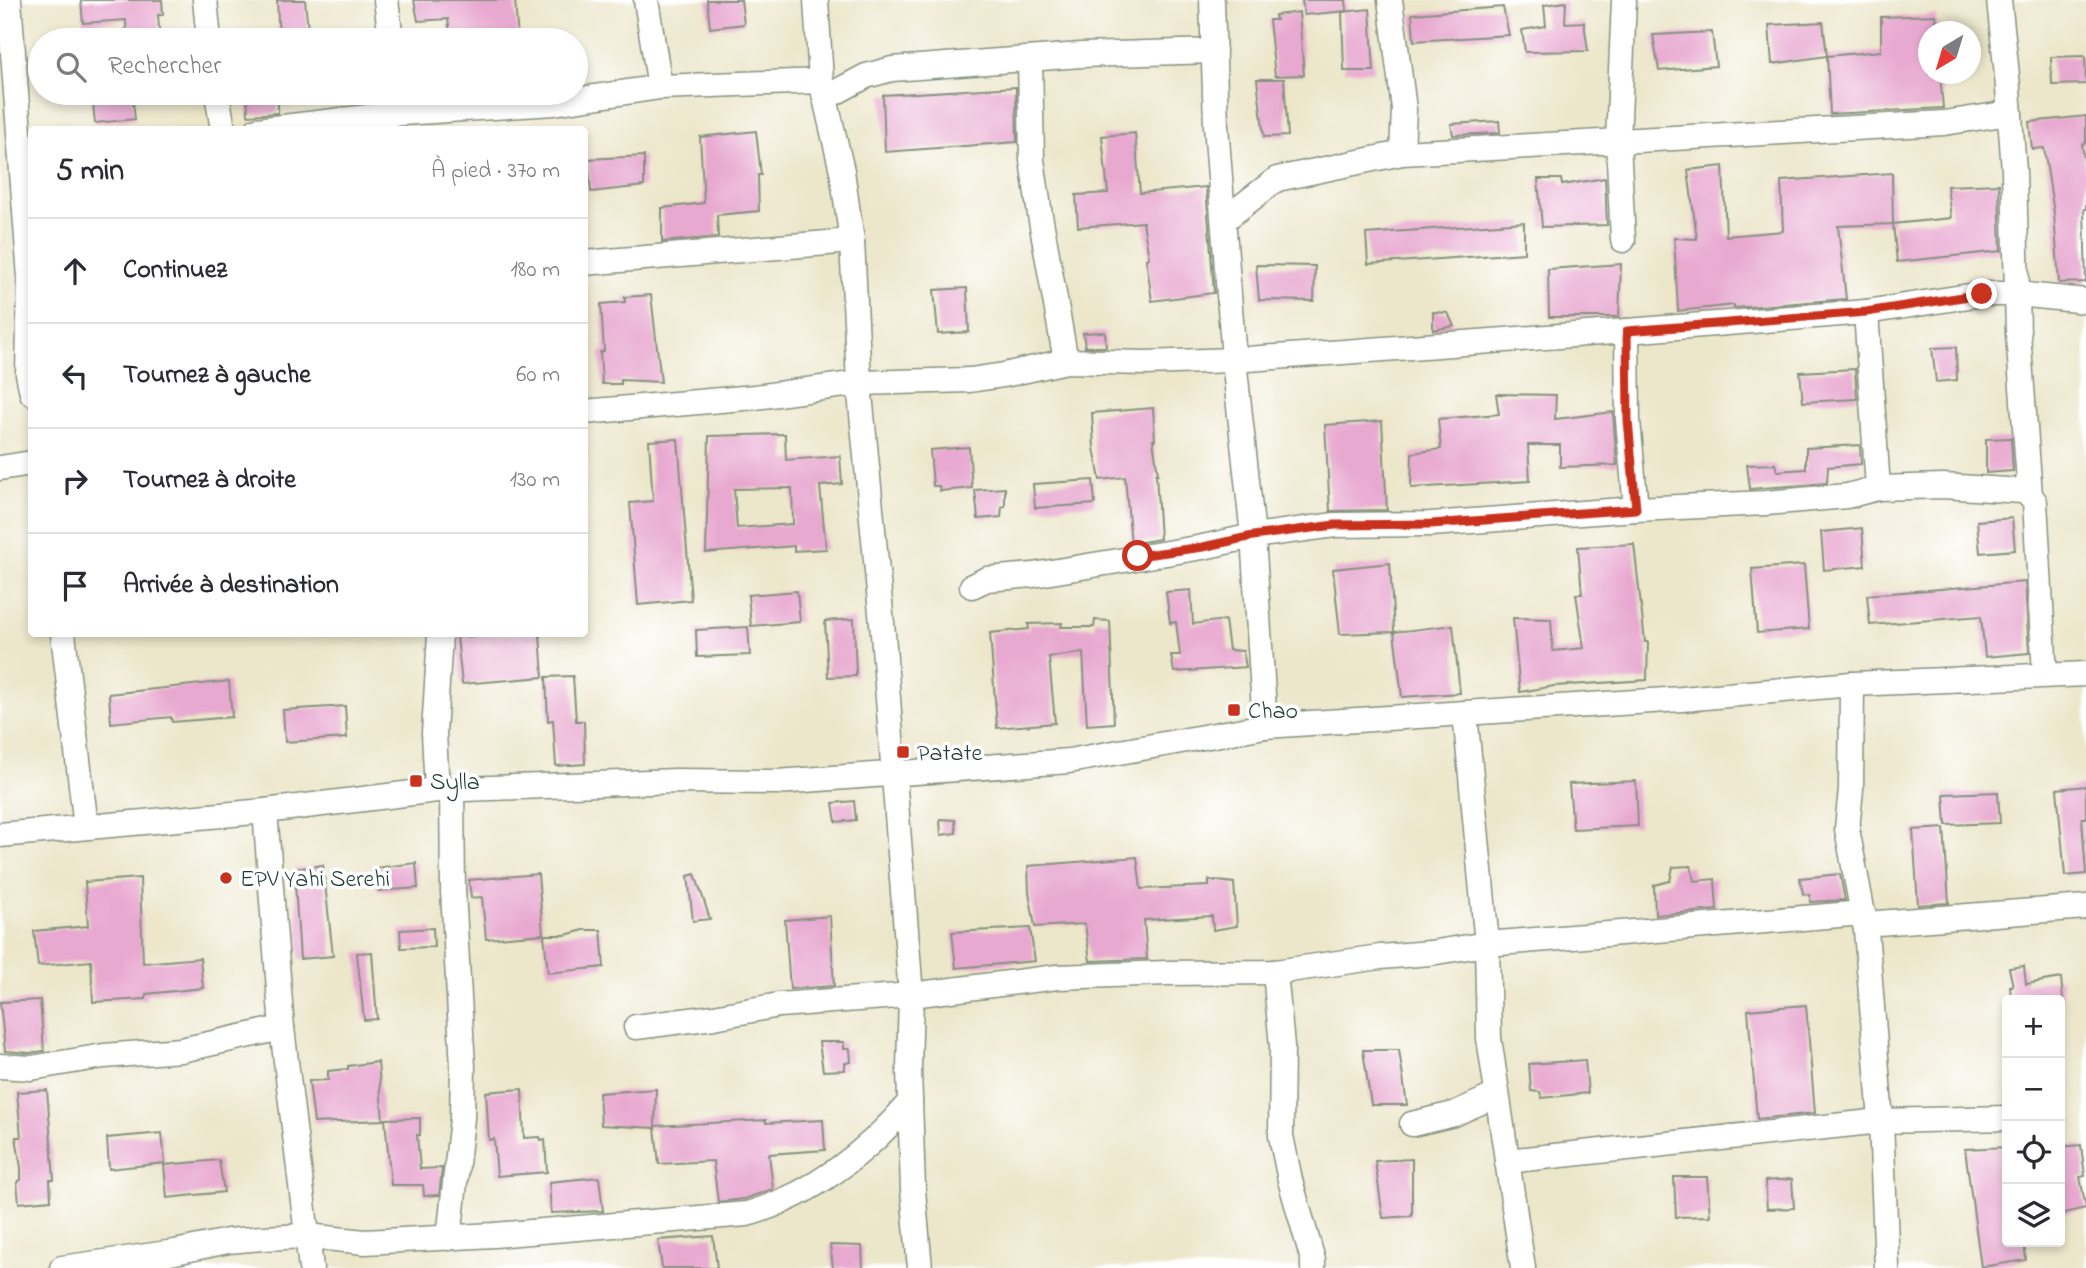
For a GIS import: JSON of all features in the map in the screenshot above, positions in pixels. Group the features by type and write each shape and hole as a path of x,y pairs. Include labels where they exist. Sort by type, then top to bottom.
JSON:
{"street":[{"path":"9,0 17,140 28,257"},
{"path":"205,0 208,28"},
{"path":"386,0 390,28"},
{"path":"646,0 660,87"},
{"path":"816,0 823,89 842,171 852,241 859,383 883,634 911,995 913,1190 920,1268"},
{"path":"1212,0 1234,360 1253,536 1265,726"},
{"path":"1390,0 1404,109 1402,153"},
{"path":"1623,240 1618,141 1624,0"},
{"path":"1998,0 2014,171 2017,294 2030,495"},
{"path":"588,98 660,87 823,89 892,69 1214,51"},
{"path":"1030,60 1032,160 1066,361"},
{"path":"219,105 222,126"},
{"path":"289,126 401,112 520,105"},
{"path":"1224,220 1277,179 1402,153 1944,123 2010,113"},
{"path":"588,263 852,241"},
{"path":"588,412 755,397 859,383 970,380 1066,361 1145,363 1234,360 1866,312 1982,294 2017,294 2086,301"},
{"path":"1866,312 1878,488"},
{"path":"1627,331 1628,420 1636,509"},
{"path":"0,468 28,464"},
{"path":"972,586 987,579 1034,575 1253,536 1335,525 1431,524 1636,509 1766,503 1847,496 1878,488 1944,486 2022,491 2030,495 2035,502 2045,675"},
{"path":"67,637 86,827"},
{"path":"440,637 434,733 445,789 463,1068 462,1118 449,1238"},
{"path":"0,835 265,811 445,789 676,781 777,782 893,774 1069,761 1265,726 1682,699 1852,684 2086,674"},
{"path":"1852,684 1851,789 1847,829 1864,919 1881,1121 1887,1268"},
{"path":"1465,713 1487,944 1489,1038 1523,1268"},
{"path":"265,811 282,1028 311,1257"},
{"path":"636,1027 779,1005 911,995 1057,977 1275,972 1487,944 2086,907"},
{"path":"1275,972 1282,1046 1281,1136 1313,1268"},
{"path":"0,1066 31,1069 104,1056 181,1050 282,1028"},
{"path":"1412,1124 1454,1114 1496,1095"},
{"path":"62,1268 175,1252 228,1241 311,1257 365,1242 449,1238 747,1214 777,1205 816,1183 887,1130 911,1102"},
{"path":"1507,1161 1881,1121 2002,1118"}],"building":[{"path":"81,0 162,0 163,15 158,15 159,28 126,28 126,20 83,23"},
{"path":"277,0 305,0 308,28 278,28"},
{"path":"414,0 515,0 517,28 449,28 448,19 418,21"},
{"path":"707,0 741,0 744,24 710,28"},
{"path":"1302,0 1346,0 1347,11 1304,15"},
{"path":"1566,2 1565,23 1584,22 1588,51 1525,52 1522,30 1546,26 1544,5"},
{"path":"1503,7 1509,35 1414,41 1412,14"},
{"path":"1370,9 1374,71 1344,71 1342,12"},
{"path":"1299,12 1304,75 1275,76 1269,20 1276,20 1275,15"},
{"path":"1936,15 1936,21 1918,21 1918,84 1941,84 1943,108 1830,114 1827,56 1881,51 1881,17"},
{"path":"1823,22 1827,56 1772,64 1769,25"},
{"path":"1712,32 1716,66 1659,71 1653,35"},
{"path":"2085,56 2086,84 2052,85 2051,57"},
{"path":"1257,79 1284,79 1288,136 1264,137"},
{"path":"1016,87 1017,142 885,152 883,95"},
{"path":"93,105 133,105 135,119 95,123"},
{"path":"248,105 278,105 278,113 248,115"},
{"path":"2086,116 2086,143 2082,144 2086,174 2086,282 2059,283 2054,213 2044,148 2032,149 2029,122"},
{"path":"1499,121 1500,133 1453,135 1451,124"},
{"path":"756,131 761,175 758,175 759,211 717,215 718,237 662,242 662,208 704,203 700,137"},
{"path":"1135,133 1140,193 1206,187 1214,293 1152,301 1143,222 1078,227 1076,195 1108,193 1102,136"},
{"path":"644,156 644,186 591,192 588,159"},
{"path":"1723,166 1726,236 1783,231 1781,181 1892,173 1893,224 1838,226 1846,299 1678,311 1674,238 1697,239 1688,170"},
{"path":"1605,178 1607,225 1542,227 1538,179 1561,179 1562,185"},
{"path":"1999,184 2001,251 1897,262 1893,224 1951,218 1947,186"},
{"path":"1524,222 1524,253 1368,264 1366,234"},
{"path":"1621,264 1619,317 1549,317 1548,269"},
{"path":"1256,265 1315,266 1314,301 1259,300"},
{"path":"967,288 969,332 938,334 934,290"},
{"path":"651,295 661,382 621,380 621,384 602,384 600,352 604,351 601,304 625,302 625,297"},
{"path":"1433,312 1448,313 1454,326 1433,330"},
{"path":"1105,332 1106,347 1085,347 1083,333"},
{"path":"1956,347 1957,380 1936,382 1932,348"},
{"path":"1855,369 1857,399 1803,402 1800,372"},
{"path":"1496,394 1556,395 1555,419 1613,412 1617,465 1560,467 1560,445 1528,445 1530,481 1411,488 1412,453 1441,449 1438,419 1499,414"},
{"path":"1153,408 1160,539 1131,544 1125,477 1100,480 1094,448 1092,413"},
{"path":"1382,421 1387,510 1330,511 1325,425"},
{"path":"785,434 786,460 840,456 842,484 820,486 826,549 794,551 794,546 706,553 709,436","holes":["792,488 793,524 737,528 734,489"]},
{"path":"2011,438 2013,471 1986,473 1986,439"},
{"path":"678,439 691,600 638,605 630,503 653,501 649,441"},
{"path":"1860,445 1861,464 1828,467 1827,483 1750,489 1747,465 1775,464 1777,471 1806,469 1806,448"},
{"path":"969,447 972,488 940,491 939,486 933,486 930,450"},
{"path":"1093,480 1095,504 1035,508 1033,484"},
{"path":"1005,488 1005,506 1002,507 1001,517 978,519 975,490"},
{"path":"2012,518 2015,550 1980,553 1977,521"},
{"path":"1862,528 1865,566 1824,570 1821,532"},
{"path":"1634,544 1645,642 1648,642 1647,680 1554,686 1520,692 1513,618 1551,619 1553,651 1584,648 1576,594 1582,594 1578,547"},
{"path":"1390,563 1394,632 1340,634 1333,569"},
{"path":"1804,565 1809,629 1757,633 1752,569"},
{"path":"2025,582 2029,653 1985,657 1981,616 1870,625 1867,595"},
{"path":"1191,590 1193,624 1225,620 1229,650 1243,651 1246,667 1174,672 1171,655 1180,655 1176,622 1170,623 1166,592"},
{"path":"797,591 800,622 751,626 748,595"},
{"path":"854,619 856,676 828,677 825,621"},
{"path":"1095,620 1110,621 1114,723 1087,725 1083,653 1049,657 1055,723 997,728 990,633 1029,629 1028,624 1062,623 1061,627 1094,627"},
{"path":"1453,625 1460,693 1402,697 1394,632"},
{"path":"748,627 750,655 697,657 696,630"},
{"path":"457,637 540,637 543,677 462,684"},
{"path":"573,676 576,721 584,721 585,764 556,766 553,720 548,721 546,677"},
{"path":"229,681 232,717 172,722 171,717 111,723 109,694"},
{"path":"345,706 347,738 285,742 283,710"},
{"path":"1636,781 1638,826 1573,829 1569,784"},
{"path":"2086,786 2086,818 2082,818 2086,874 2065,876 2057,789"},
{"path":"1998,792 2000,823 1946,825 1944,794"},
{"path":"854,801 856,820 836,822 833,803"},
{"path":"940,819 955,820 956,833 941,835"},
{"path":"1944,828 1949,903 1918,905 1913,830"},
{"path":"1137,857 1141,889 1209,886 1209,880 1234,883 1237,926 1213,930 1212,916 1144,920 1147,959 1090,961 1085,924 1035,927 1028,866"},
{"path":"416,863 418,888 378,891 374,868"},
{"path":"323,865 333,956 300,959 294,869"},
{"path":"1691,866 1694,881 1715,879 1717,910 1655,915 1654,885 1670,881 1673,867"},
{"path":"538,874 543,934 486,939 482,897 471,898 469,880"},
{"path":"695,874 710,919 693,921 688,876"},
{"path":"1840,874 1845,900 1810,902 1810,895 1803,894 1800,878"},
{"path":"140,878 143,963 200,958 203,988 146,994 146,999 93,1002 91,961 38,966 34,931 88,926 85,882"},
{"path":"830,916 834,986 790,989 785,920"},
{"path":"433,928 434,947 401,948 400,930"},
{"path":"1030,928 1035,961 956,968 952,932"},
{"path":"584,930 601,930 604,967 548,973 544,935 565,935"},
{"path":"372,952 377,1019 364,1020 357,953"},
{"path":"2024,966 2026,984 2061,978 2063,995 2011,995 2010,986 2013,986 2009,968"},
{"path":"40,1000 44,1051 5,1051 0,1002"},
{"path":"1806,1005 1815,1113 1757,1119 1748,1010"},
{"path":"819,1042 844,1042 844,1049 850,1049 851,1062 845,1063 845,1070 823,1071"},
{"path":"1363,1050 1399,1050 1407,1105 1371,1105"},
{"path":"1585,1060 1588,1093 1542,1098 1540,1092 1531,1091 1529,1064"},
{"path":"378,1062 383,1120 314,1123 309,1081 328,1080 328,1071"},
{"path":"522,1089 524,1138 545,1139 547,1172 497,1176 494,1139 489,1140 486,1092"},
{"path":"656,1089 655,1126 823,1120 825,1150 769,1154 773,1189 744,1199 718,1202 713,1161 659,1164 655,1128 601,1125 599,1093"},
{"path":"47,1090 54,1180 50,1180 51,1200 19,1203 17,1182 21,1180 21,1168 16,1137 21,1137 17,1092"},
{"path":"420,1118 420,1135 417,1135 420,1169 442,1168 439,1195 424,1196 423,1185 391,1185 385,1119"},
{"path":"162,1133 165,1163 109,1169 107,1138"},
{"path":"2081,1145 2085,1176 2080,1177 2086,1208 2065,1213 2065,1184 2065,1147"},
{"path":"2002,1147 2002,1247 2025,1247 2026,1260 1981,1267 1965,1149"},
{"path":"1412,1159 1412,1216 1383,1218 1375,1161"},
{"path":"219,1160 224,1192 167,1198 164,1165"},
{"path":"599,1177 603,1211 551,1213 549,1182"},
{"path":"1674,1177 1707,1177 1710,1216 1676,1217"},
{"path":"1792,1179 1794,1208 1767,1209 1765,1181"},
{"path":"713,1236 717,1268 662,1268 658,1240"},
{"path":"830,1245 862,1246 863,1268 833,1268"}],"place":[{"name":"Chao","path":"1234,710"},
{"name":"Patate","path":"903,752"},
{"name":"Sylla","path":"416,781"},
{"name":"EPV Yahi Serehi","path":"226,878"}],"route":[{"path":"1138,556 1335,525 1431,524 1636,509 1628,420 1627,331 1866,312 1982,294"}]}
